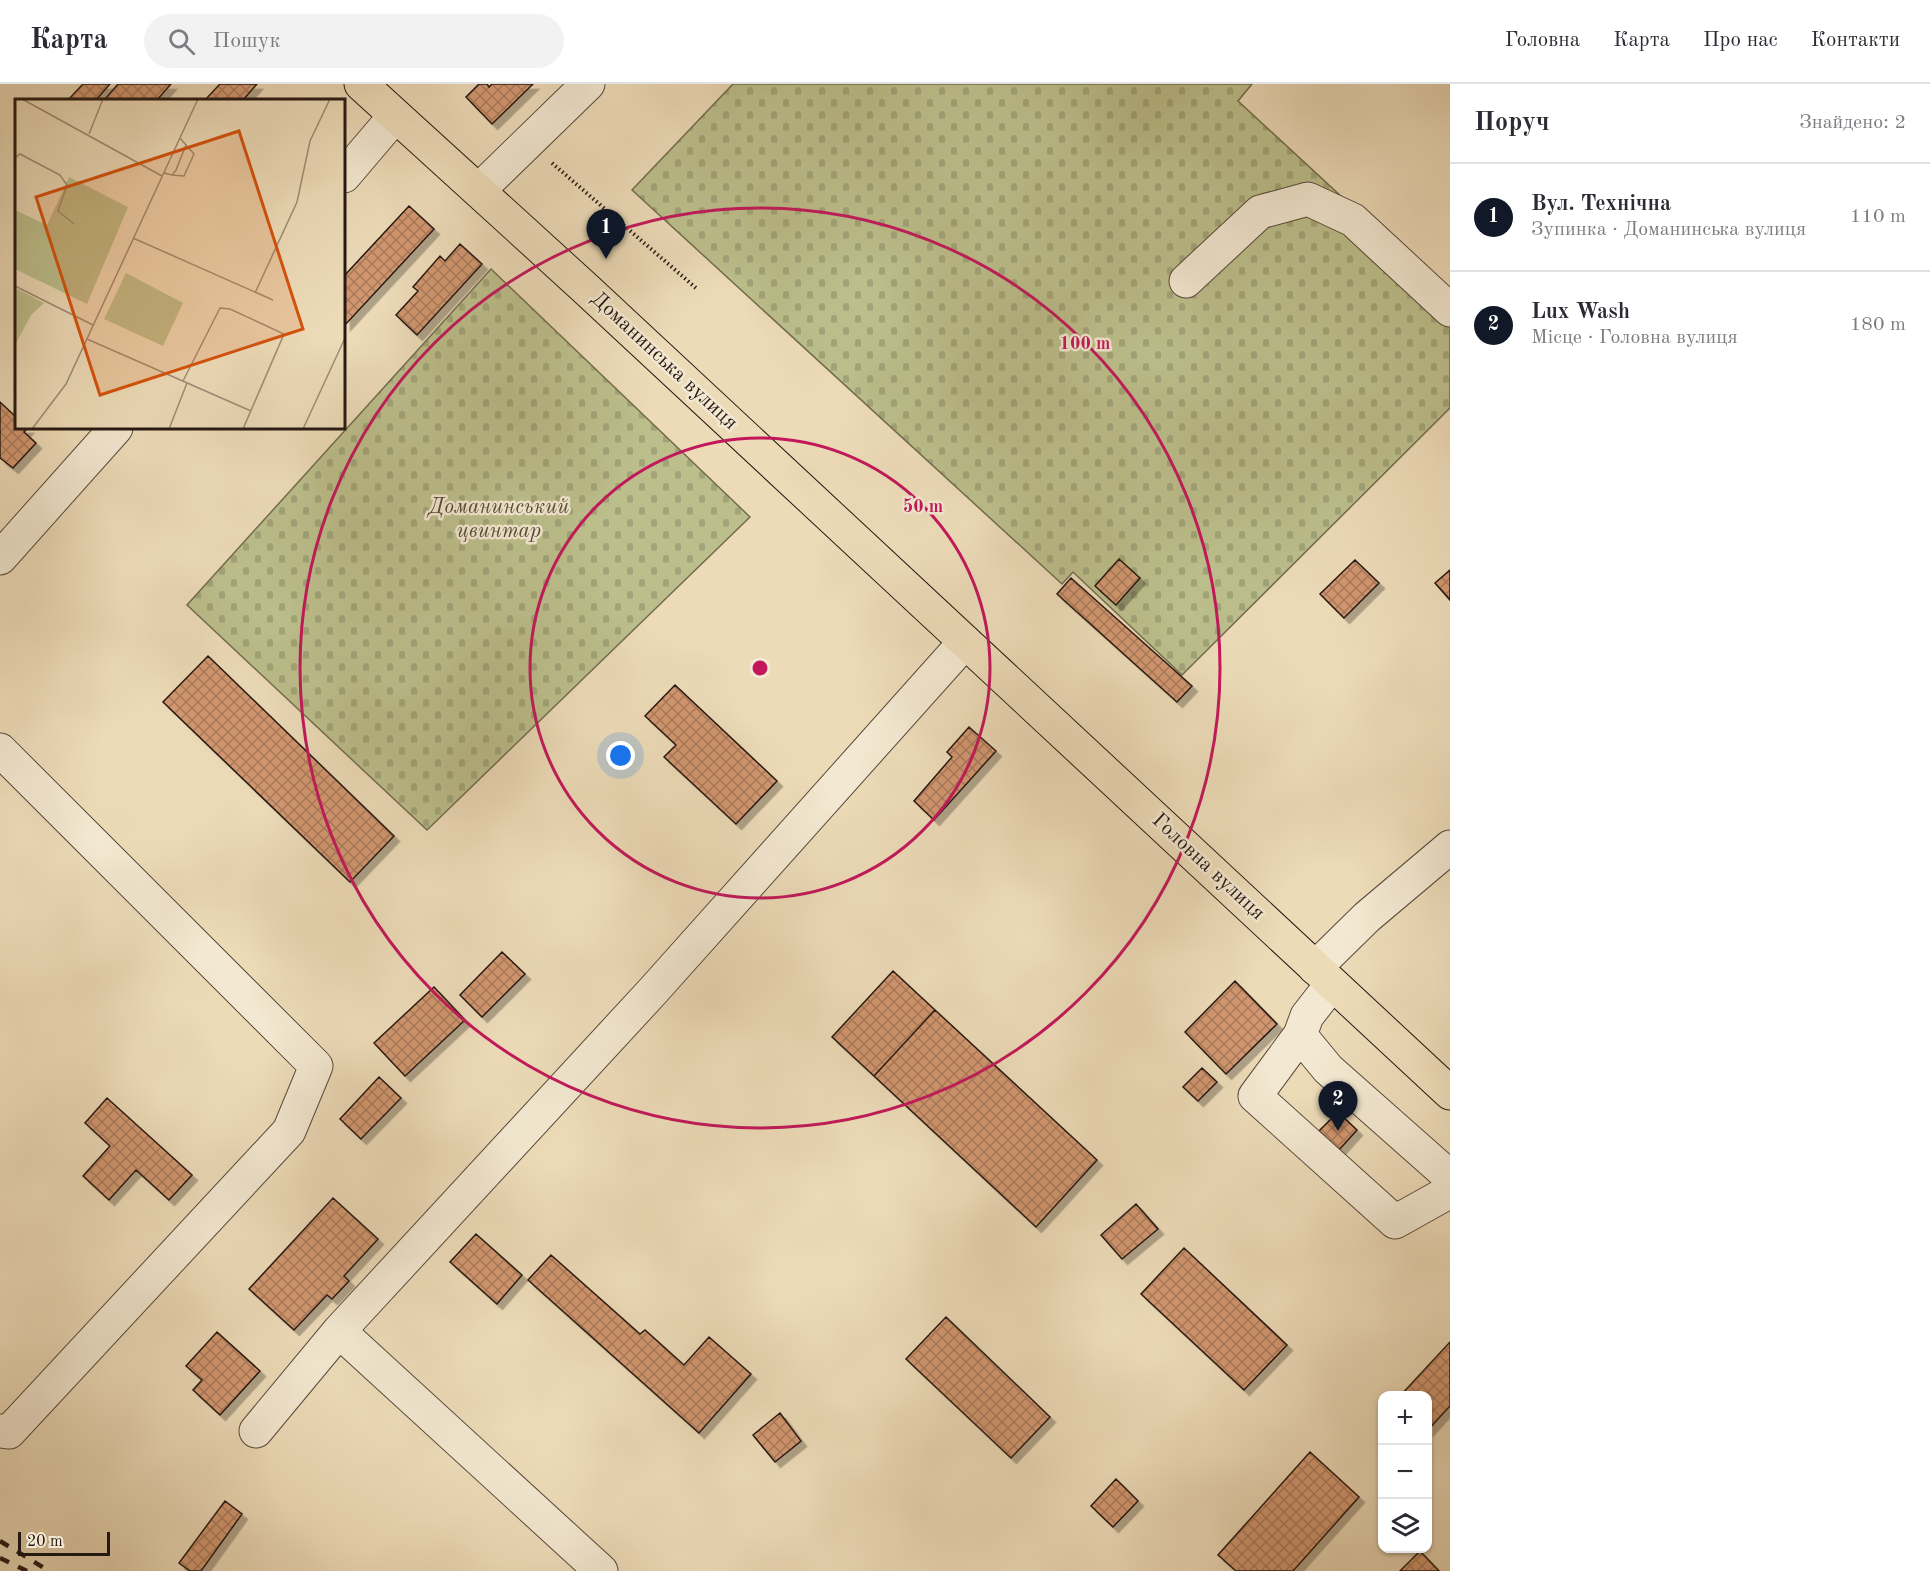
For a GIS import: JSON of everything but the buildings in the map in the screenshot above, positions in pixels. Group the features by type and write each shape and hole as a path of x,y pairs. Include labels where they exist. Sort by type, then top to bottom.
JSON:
{"main road":[{"name":"Доманинська вулиця","path":"361,84 479,190 965,642"},
{"name":"Головна вулиця","path":"965,642 1450,1093"}],"street":[{"path":"479,190 588,84"},
{"path":"345,175 395,116"},
{"path":"1186,281 1260,212 1308,200 1353,220 1450,310"},
{"path":"0,558 115,429"},
{"path":"256,1431 339,1331 652,992 965,642"},
{"path":"0,750 316,1066 289,1131 9,1432 0,1431"},
{"path":"1450,847 1367,916 1323,976 1300,1035 1255,1096 1395,1222 1450,1193"},
{"path":"1300,1035 1328,1069 1450,1177"},
{"path":"339,1331 601,1571"}],"path":[{"path":"529,142 696,288"}],"green space":[{"path":"733,84 1252,84 1238,101 1450,297 1450,408 1182,675 1073,572 1062,584 632,190"},
{"name":"Доманинський цвинтар","path":"491,269 750,517 427,830 187,605"}],"railway":[{"path":"0,1541 49,1571"},
{"path":"0,1558 27,1571"}],"place":[{"name":"Вул. Технічна","path":"606,259"},
{"name":"Lux Wash","path":"1338,1131"}]}
